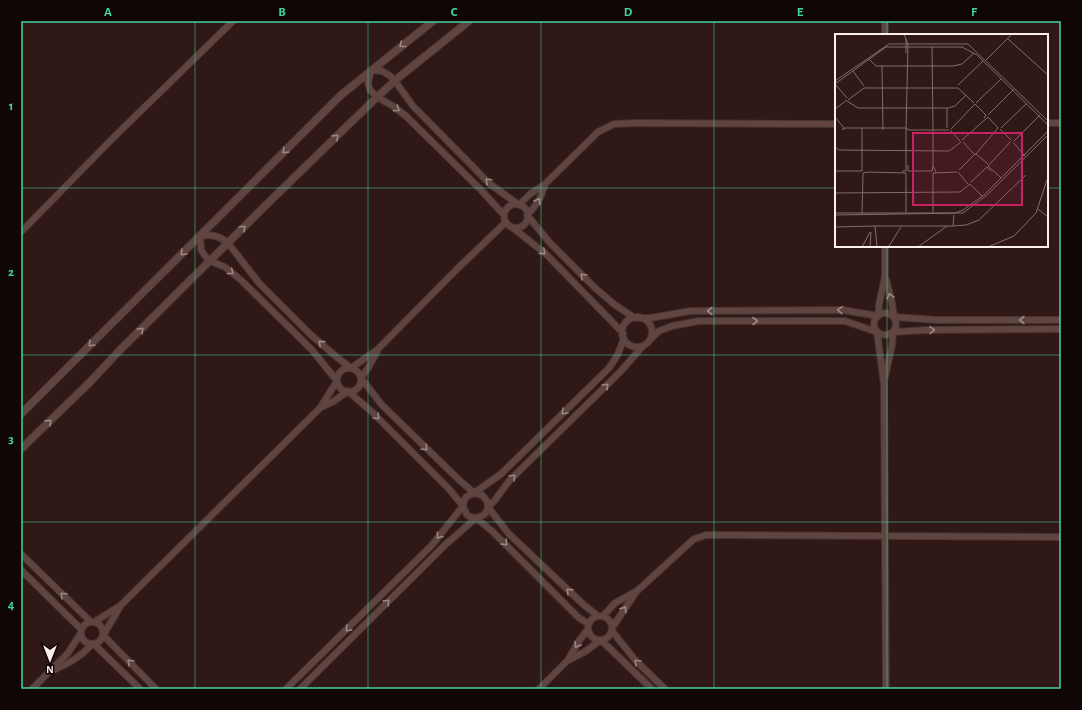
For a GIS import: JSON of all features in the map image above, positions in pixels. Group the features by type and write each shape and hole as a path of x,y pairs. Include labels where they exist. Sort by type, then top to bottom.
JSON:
{"street":[{"path":"21,232 113,138 233,21"},
{"path":"21,414 341,94 432,21"},
{"path":"21,449 377,97 429,52 469,21"},
{"path":"885,21 885,34"},
{"path":"371,70 382,71 395,81 413,106 490,184 522,207 550,243 594,287 615,305 649,323 652,334 651,339"},
{"path":"371,70 368,83 370,90 377,97 393,106 406,116 482,190 504,215 509,226 546,254 622,332 624,339 628,343 632,346 642,346"},
{"path":"1048,123 1061,123"},
{"path":"504,215 505,211 510,206 519,205 530,194 545,184 598,132 614,124 835,124"},
{"path":"513,228 524,225 527,215 536,206 542,195 545,184"},
{"path":"49,672 71,662 86,652 93,644 100,641 121,605 320,408 337,381 339,374 348,368 351,368 377,350 506,222"},
{"path":"200,235 214,235 222,238 228,243 259,283 311,335 339,360 358,372 382,405 456,478 474,493 485,498 488,507 508,533 584,605 600,616 609,620 612,624 612,629 636,660 665,689"},
{"path":"200,235 201,250 206,257 210,261 225,268 242,281 312,350 337,381 339,386 348,391 372,412 449,489 463,506 467,515 476,518 492,531 588,626 588,632 592,638 600,641 652,689"},
{"path":"885,247 885,276 878,316 874,322 874,326 878,332 884,384 886,689"},
{"path":"884,384 892,345 893,332 897,323 894,317 892,302 885,276"},
{"path":"586,295 594,287"},
{"path":"622,332 626,322 630,319 651,318 690,311 843,310 878,316 887,313 894,317 937,320 1061,320"},
{"path":"300,689 445,544 476,518 484,515 488,507 509,482 620,372 642,346 659,331 672,326 699,322 845,321 886,336 893,332 928,330 1061,329"},
{"path":"286,689 432,545 463,506 466,497 501,474 609,368 617,356 624,339"},
{"path":"320,408 334,401 348,391 354,390 360,385 361,378 377,350"},
{"path":"568,661 592,619 600,616 616,603 637,591 694,539 706,535 1061,537"},
{"path":"426,551 432,558"},
{"path":"21,554 92,622 97,623 102,627 103,634 156,689"},
{"path":"21,570 81,631 85,642 93,644 140,689"},
{"path":"539,689 568,661 609,637 612,629 637,591"},
{"path":"32,689 68,653 85,624 92,622 121,605"},
{"path":"360,617 366,623"},
{"path":"316,660 322,666"}]}
